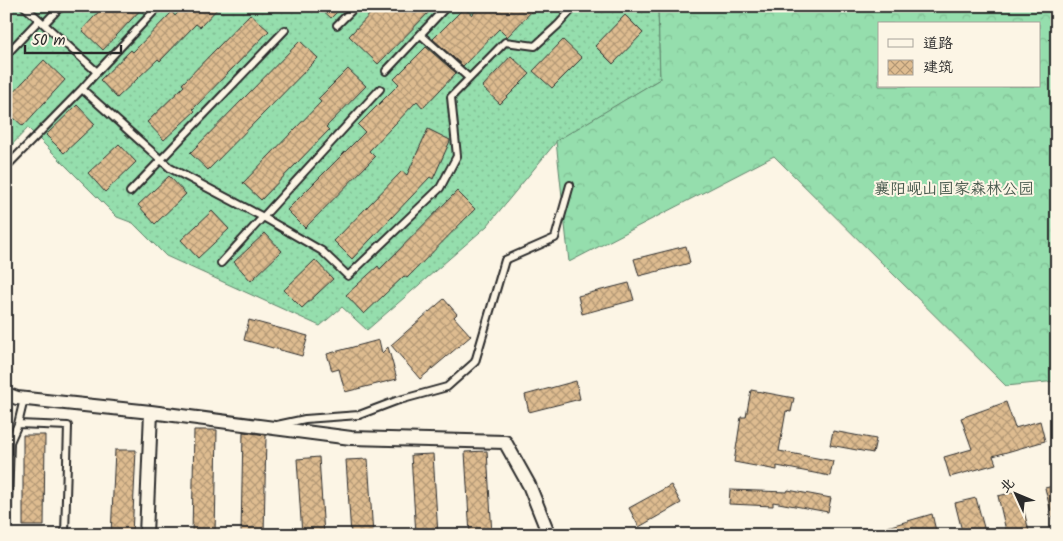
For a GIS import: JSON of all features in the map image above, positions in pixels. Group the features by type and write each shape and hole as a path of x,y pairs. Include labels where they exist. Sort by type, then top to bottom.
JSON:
{"street":[{"path":"6,394 24,399 151,412 351,438 505,442 529,485 549,535"},
{"path":"146,535 151,412"}],"lane":[{"path":"24,6 97,72"},
{"path":"6,55 61,6"},
{"path":"6,166 82,89 159,6"},
{"path":"337,25 356,6"},
{"path":"386,71 447,6"},
{"path":"82,89 170,168 263,217 322,251 348,276 440,188 457,156 451,97 504,42 535,46 575,6"},
{"path":"130,192 162,161 285,30"},
{"path":"421,35 469,78"},
{"path":"221,262 380,89"},
{"path":"266,427 305,419 359,415 396,401 447,387 475,362 506,260 555,238 570,185"},
{"path":"7,535 8,444 18,424 24,399"},
{"path":"18,424 68,426 65,535"}],"green space":[{"path":"6,6 658,6 660,79 557,141 487,226 367,330 342,307 320,326 166,256 133,223 117,217 28,128 6,151"},
{"name":"襄阳岘山国家森林公园","path":"658,6 1057,6 1057,381 1006,386 774,156 569,262 556,141 660,79"}],"building":[{"path":"104,6 144,6 103,50 82,30"},
{"path":"184,6 220,6 200,27 196,24 160,61 158,59 117,98 100,80 131,50 133,52 172,12 175,16"},
{"path":"318,6 343,6 331,18"},
{"path":"378,6 435,6 378,64 349,36"},
{"path":"480,6 537,6 507,37 499,29 463,66 433,39 464,8 472,15"},
{"path":"250,14 269,31 193,109 195,111 164,140 147,122 184,86 182,84"},
{"path":"625,15 643,33 613,64 595,46"},
{"path":"563,40 582,58 552,88 533,71"},
{"path":"300,41 318,58 208,170 190,153"},
{"path":"426,47 456,73 423,108 417,101 369,151 375,157 305,228 287,210 365,132 358,125 399,84 394,79"},
{"path":"511,56 530,74 500,104 482,87"},
{"path":"44,60 65,80 23,126 6,111 6,100"},
{"path":"348,69 366,86 326,127 329,130 261,200 243,183 321,102 318,99"},
{"path":"77,105 95,124 64,153 46,135"},
{"path":"428,129 450,140 433,179 430,177 352,259 334,241 402,171 407,175"},
{"path":"119,144 136,162 105,192 88,173"},
{"path":"169,176 186,194 155,224 138,205"},
{"path":"457,191 475,209 407,278 404,276 364,314 346,295 378,266 380,269"},
{"path":"212,211 229,229 198,258 181,240"},
{"path":"265,233 282,251 251,281 234,262"},
{"path":"686,246 690,263 639,276 634,259"},
{"path":"315,260 333,279 302,308 284,290"},
{"path":"629,283 634,300 582,314 578,296"},
{"path":"444,299 457,314 454,317 471,336 420,379 391,345"},
{"path":"249,320 308,336 302,356 244,340"},
{"path":"379,340 382,353 388,347 397,379 345,392 339,369 332,371 327,354"},
{"path":"576,381 580,399 529,412 525,395"},
{"path":"751,390 794,398 791,412 786,411 779,451 833,461 830,476 777,466 777,470 734,462 741,417 746,417"},
{"path":"1006,402 1015,428 1040,421 1045,441 993,456 996,464 950,477 944,457 972,449 961,418"},
{"path":"194,430 217,430 215,535 192,535"},
{"path":"833,431 876,439 873,453 830,445"},
{"path":"243,432 266,435 264,535 241,535"},
{"path":"23,435 45,435 44,526 23,526"},
{"path":"115,450 136,450 132,535 111,535"},
{"path":"487,451 492,535 470,535 465,452"},
{"path":"433,454 438,535 416,535 411,455"},
{"path":"319,457 324,535 302,535 297,459"},
{"path":"368,459 373,535 351,535 346,460"},
{"path":"671,485 681,503 639,527 629,508"},
{"path":"1057,485 1057,520 1053,520 1045,488"},
{"path":"730,490 787,492 788,490 831,498 828,512 773,502 773,506 729,504"},
{"path":"1019,491 1030,535 1007,535 998,496"},
{"path":"976,498 986,535 963,535 955,503"},
{"path":"932,514 937,535 870,535 870,532"}]}
